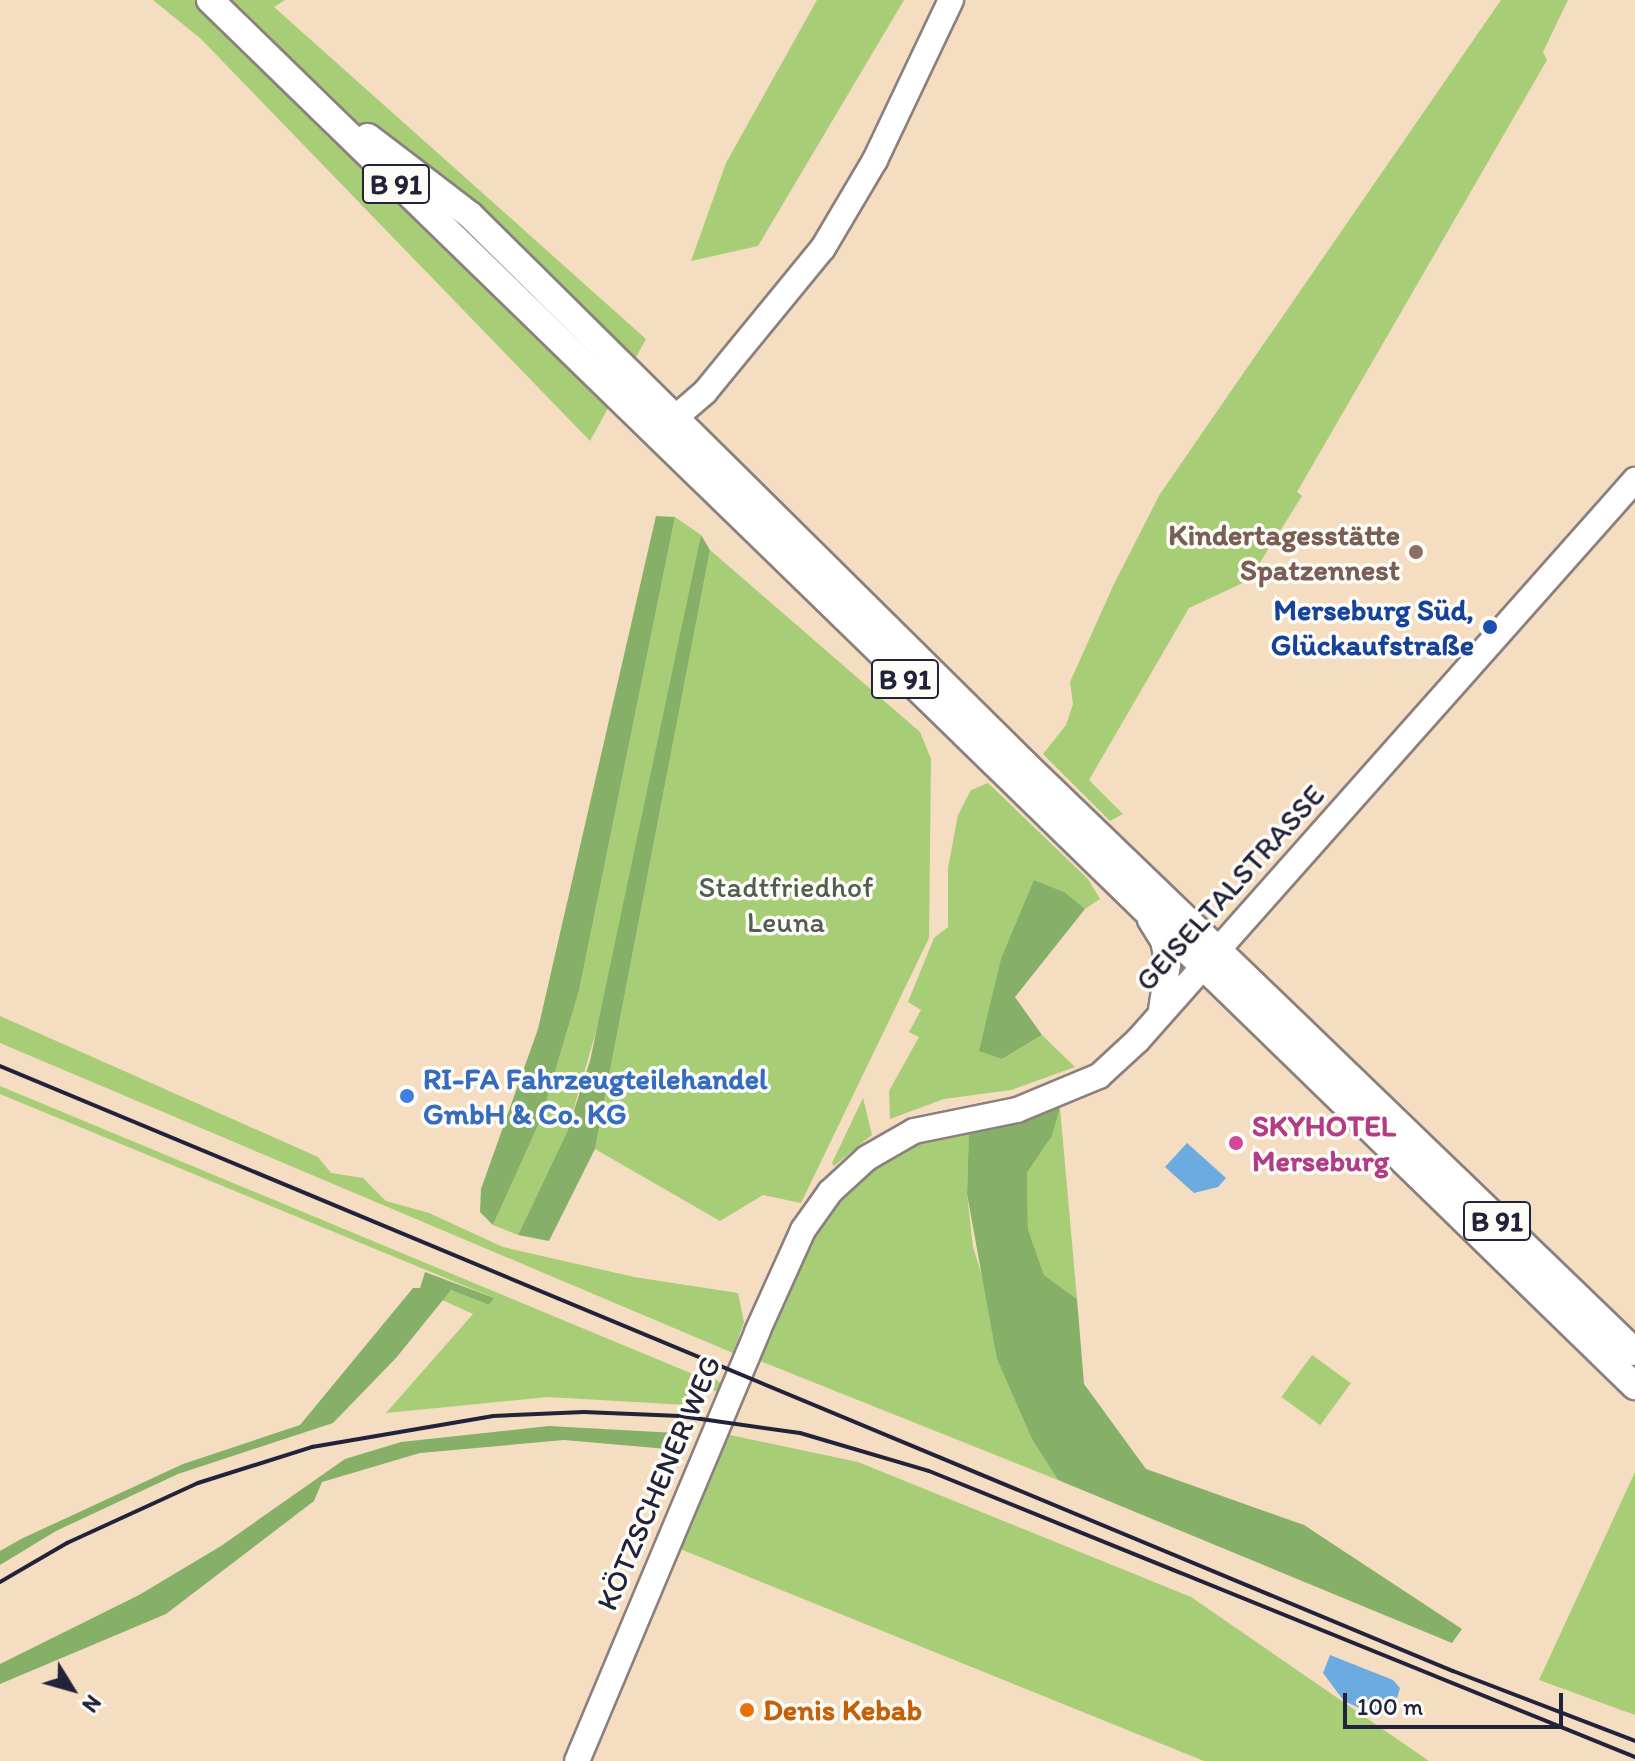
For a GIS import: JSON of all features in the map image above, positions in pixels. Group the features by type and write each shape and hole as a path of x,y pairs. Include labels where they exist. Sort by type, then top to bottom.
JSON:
{"main road":[{"name":"B 91","path":"210,0 666,426 1210,957 1635,1386"},
{"name":"B 91","path":"666,426 1149,918 1210,957 1635,1352"}],"street":[{"path":"666,426 777,310 823,248 875,160 951,0"},
{"name":"GEISELTALSTRASSE","path":"803,1230 845,1175 885,1146 938,1123 1017,1110 1099,1076 1159,1015 1635,480"},
{"path":"1149,918 1163,941 1168,964 1159,1015"},
{"name":"KÖTZSCHENER WEG","path":"577,1761 803,1230"}],"green space":[{"path":"153,0 285,0 274,7 646,339 590,441 201,39"},
{"path":"817,0 904,0 758,246 691,261 726,163"},
{"path":"1501,0 1568,0 1543,52 1547,60 1297,492 1302,496 1249,580 1189,608 1089,780 1123,814 1110,821 1043,754 1066,725 1073,704 1070,682 1114,584 1160,494"},
{"path":"656,516 675,517 579,991 541,1119 493,1225 480,1212 481,1189 538,1029"},
{"path":"675,517 701,535 606,997 567,1132 518,1235 493,1225 541,1119 579,991"},
{"path":"701,535 710,550 595,1149 549,1241 518,1235 567,1132 590,1061"},
{"name":"Stadtfriedhof Leuna","path":"710,550 920,732 931,759 929,938 801,1203 763,1195 720,1221 595,1149"},
{"path":"988,783 1088,879 1100,899 1085,909 1063,892 1034,880 1002,1059 1042,1035 1075,1067 1011,1090 944,1099 890,1119 889,1091 919,1037 909,1032 921,1010 908,1002 934,938 948,927 948,868 958,815 971,790"},
{"path":"1034,880 1064,892 1085,909 1015,997 1042,1035 1002,1059 979,1051 1001,959"},
{"path":"0,1016 318,1157 331,1173 363,1178 386,1201 429,1213 503,1247 634,1277 738,1293 744,1322 733,1353 0,1043"},
{"path":"0,1086 712,1382 714,1379 721,1383 718,1392 696,1383 687,1405 548,1397 386,1413 473,1314 440,1299 451,1290 489,1305 494,1298 0,1094"},
{"path":"863,1098 872,1135 834,1166 832,1163"},
{"path":"1060,1108 1077,1299 1044,1275 1028,1229 1027,1173 1052,1136"},
{"path":"1060,1108 1052,1136 1027,1173 1028,1229 1044,1275 1077,1299 1084,1384 1146,1469 1304,1525 1462,1629 1452,1643 1058,1480 1033,1441 997,1359 967,1194 969,1128"},
{"path":"969,1128 967,1194 973,1247 1033,1441 1058,1480 755,1359 817,1225 852,1181 910,1142"},
{"path":"425,1272 494,1298 489,1305 451,1290 396,1358 333,1423 178,1474 56,1531 0,1565 0,1551 21,1539 183,1464 300,1425 413,1288 420,1288"},
{"path":"1312,1355 1351,1383 1320,1425 1281,1397"},
{"path":"549,1426 676,1433 679,1450 564,1440 420,1453 322,1482 314,1501 166,1614 0,1684 0,1664 139,1595 221,1546 345,1459 401,1442"},
{"path":"725,1434 858,1462 1191,1597 1429,1761 1204,1761 680,1549 679,1540"},
{"path":"1635,1472 1635,1715 1539,1680"}],"water":[{"path":"1187,1143 1226,1178 1218,1187 1194,1193 1165,1167"},
{"path":"1330,1655 1393,1680 1400,1688 1396,1702 1380,1717 1344,1701 1323,1673"}],"railway":[{"path":"0,1066 1453,1671 1635,1741"},
{"path":"0,1582 67,1543 198,1483 312,1447 493,1416 584,1412 680,1416 800,1433 929,1471 1635,1757"}],"place":[{"name":"Kindertagesstätte Spatzennest","path":"1416,552"},
{"name":"Merseburg Süd, Glückaufstraße","path":"1490,627"},
{"name":"RI-FA Fahrzeugteilehandel GmbH & Co. KG","path":"407,1096"},
{"name":"SKYHOTEL Merseburg","path":"1236,1143"},
{"name":"Denis Kebab","path":"747,1710"}]}
